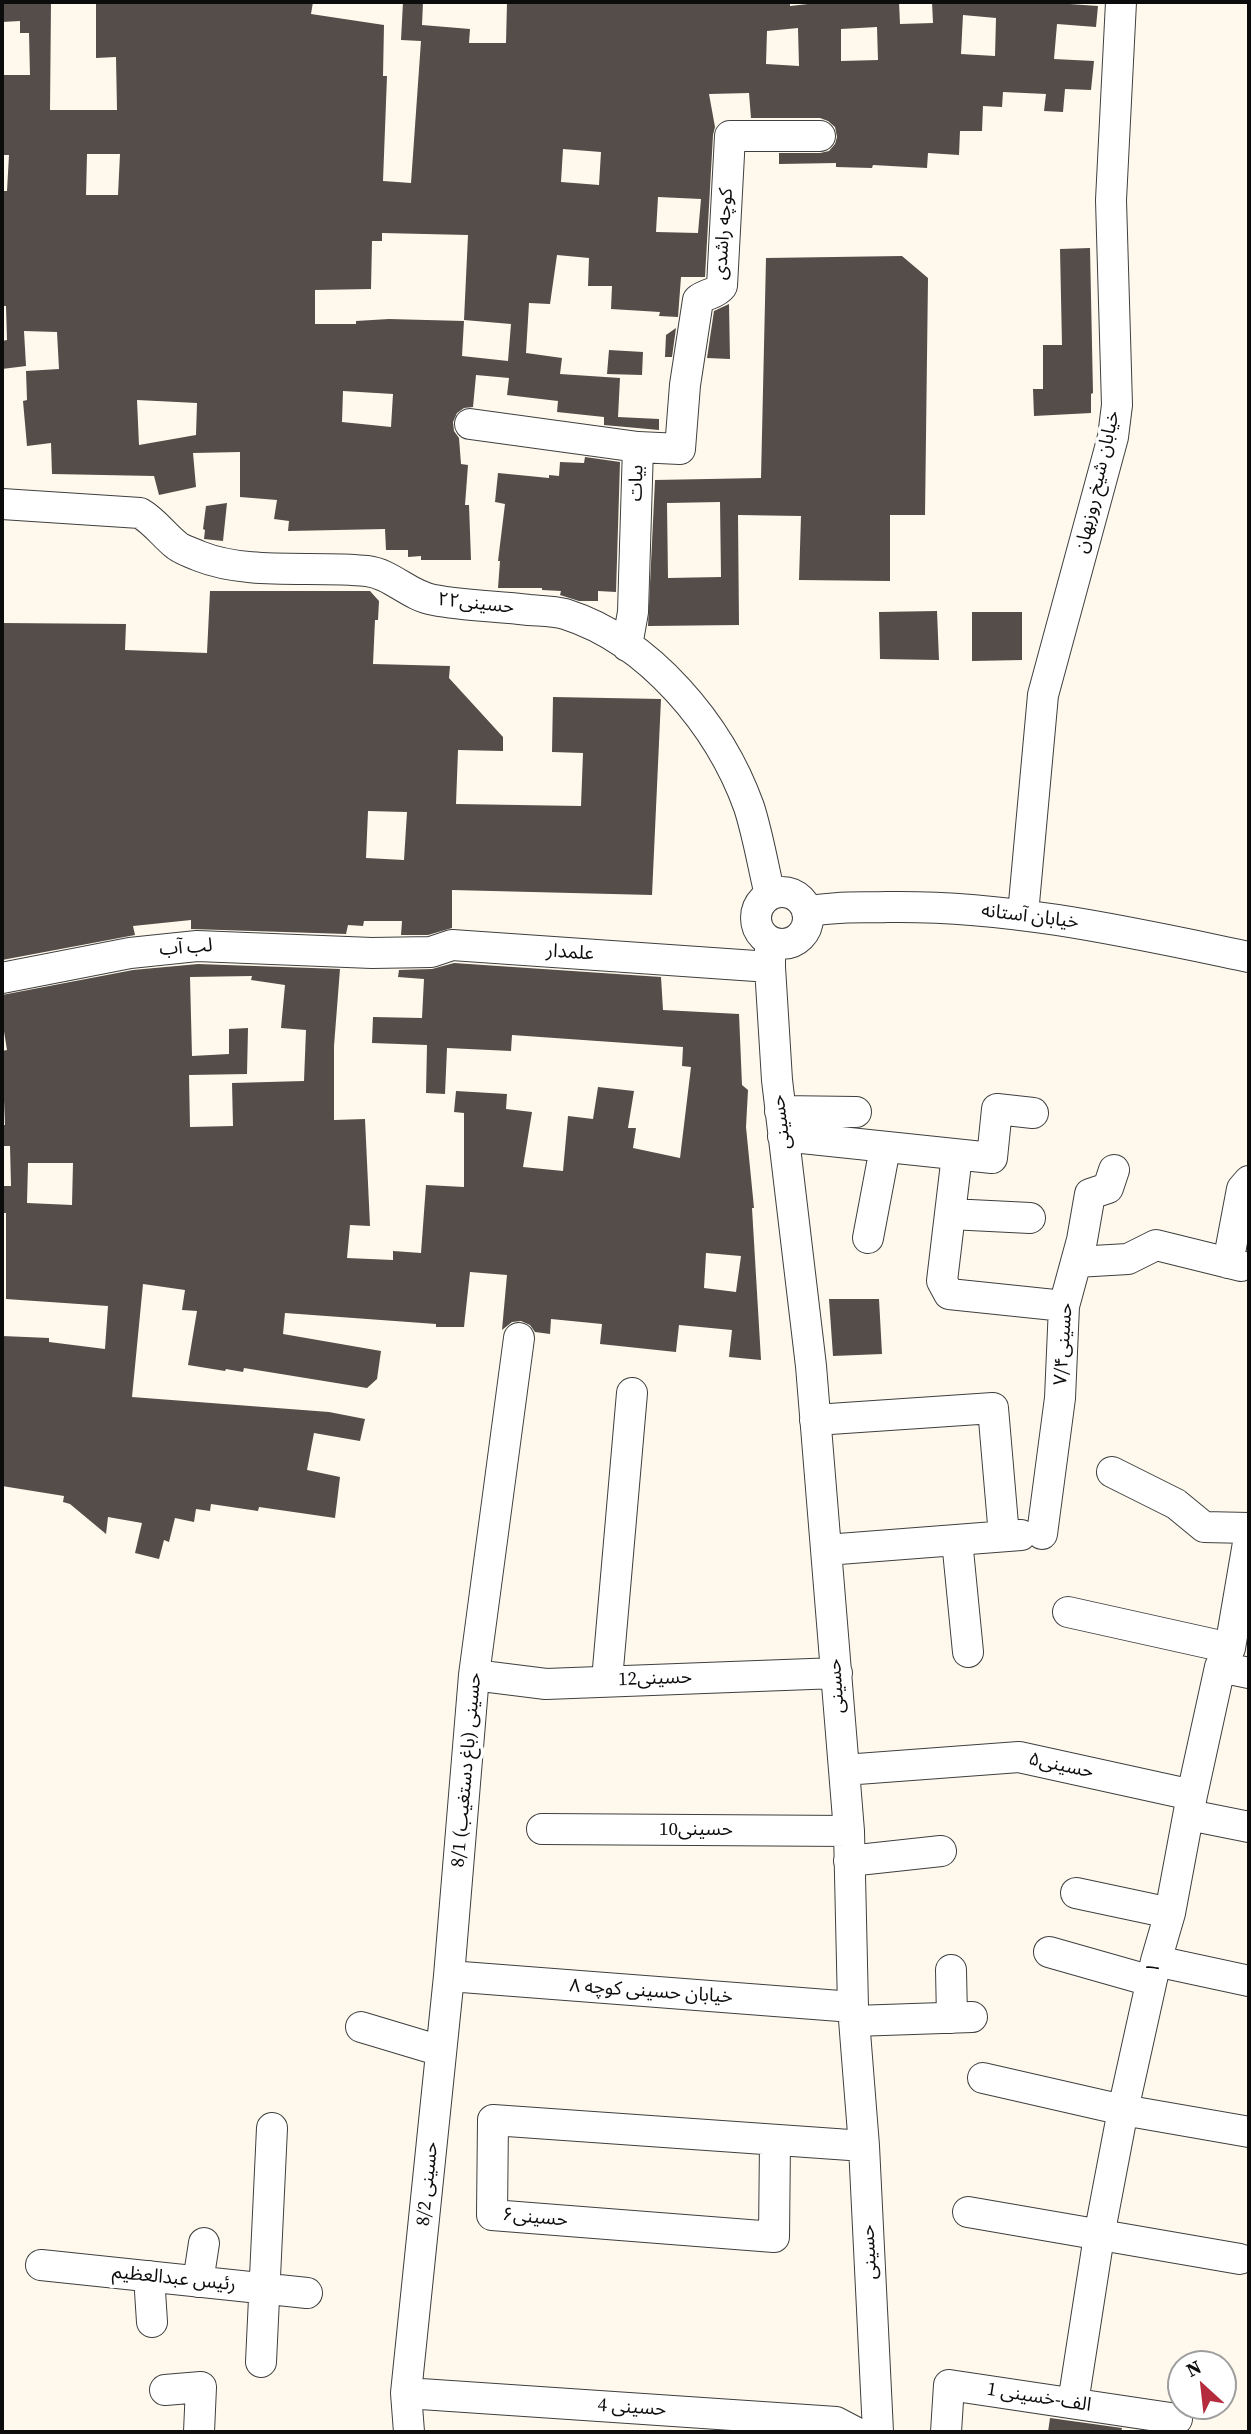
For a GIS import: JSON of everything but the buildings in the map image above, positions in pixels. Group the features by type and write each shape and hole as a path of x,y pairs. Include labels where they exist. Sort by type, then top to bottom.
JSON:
{"street":[{"name":"خیابان شیخ روزبهان","path":"1023,914 1043,695 1113,437 1116,405 1111,200 1121,2"},
{"name":"کوچه راشدی","path":"638,447 680,449 685,385 698,300 717,292 722,286 730,136 820,136"},
{"name":"بیات","path":"470,424 638,447 633,612 627,646"},
{"name":"حسینی۲۲","path":"2,504 140,513 149,518 177,546 216,562 369,571 432,600 563,613 589,623 627,646 680,689 729,762 749,808 770,895"},
{"path":"788,893 797,897 807,912 806,928 801,936 770,955 755,919 762,900 770,895 788,893"},
{"name":"خیابان آستانه","path":"807,912 825,908 924,906 1023,914 1078,922 1249,957"},
{"name":"علمدار","path":"372,953 431,951 452,945 770,955"},
{"name":"لب آب","path":"2,978 130,953 197,946 372,953"},
{"name":"حسینی","path":"770,955 782,1124 811,1366 849,1831 853,2014 864,2146 878,2432"},
{"path":"782,1124 886,1147 992,1158 997,1109 1033,1113"},
{"path":"782,1124 856,1112"},
{"path":"868,1238 886,1147"},
{"path":"957,1155 942,1281 949,1294 1064,1306"},
{"name":"حسینی۷/۴","path":"1004,1536 1047,1533 1060,1398 1064,1306 1090,1194 1108,1188 1114,1170"},
{"path":"1076,1262 1128,1259 1156,1245 1235,1264 1242,1189 1249,1181"},
{"path":"950,1214 1030,1218"},
{"name":"8/1 حسینی (باغ دستغیب)","path":"449,1976 474,1675 519,1338"},
{"path":"607,1680 632,1393"},
{"path":"815,1420 993,1408 1004,1536 826,1550"},
{"path":"1112,1472 1175,1504 1204,1527 1249,1528"},
{"name":"۱","path":"1073,2403 1123,2110 1154,1971 1170,1913 1191,1805 1225,1658 1244,1599 1249,1537"},
{"path":"957,1540 968,1652"},
{"path":"1068,1612 1225,1658 1249,1673"},
{"name":"حسینی12","path":"474,1675 546,1684 837,1673"},
{"name":"حسینی۵","path":"844,1770 1019,1757 1191,1805 1249,1827"},
{"name":"حسینی10","path":"542,1829 849,1831"},
{"path":"849,1861 941,1851"},
{"path":"1076,1893 1170,1913"},
{"path":"1048,1952 1154,1971 1249,1981"},
{"name":"خیابان حسینی کوچه ۸","path":"449,1976 853,2014 962,2017 951,1970"},
{"name":"8/2 حسینی","path":"409,2432 405,2393 449,1976"},
{"path":"361,2027 441,2051"},
{"path":"983,2078 1123,2110 1249,2132"},
{"name":"حسینی۶","path":"775,2141 774,2238 492,2215 493,2120 864,2146"},
{"path":"261,2362 272,2128"},
{"path":"968,2213 1240,2259"},
{"path":"198,2282 204,2243"},
{"name":"رئیس عبدالعظیم","path":"41,2265 307,2293"},
{"path":"149,2276 152,2322"},
{"name":"1 الف-خسینی","path":"946,2432 949,2385 1167,2417"},
{"path":"165,2390 201,2387 199,2432"},
{"name":"حسینی 4","path":"405,2393 836,2421 855,2432"}]}
